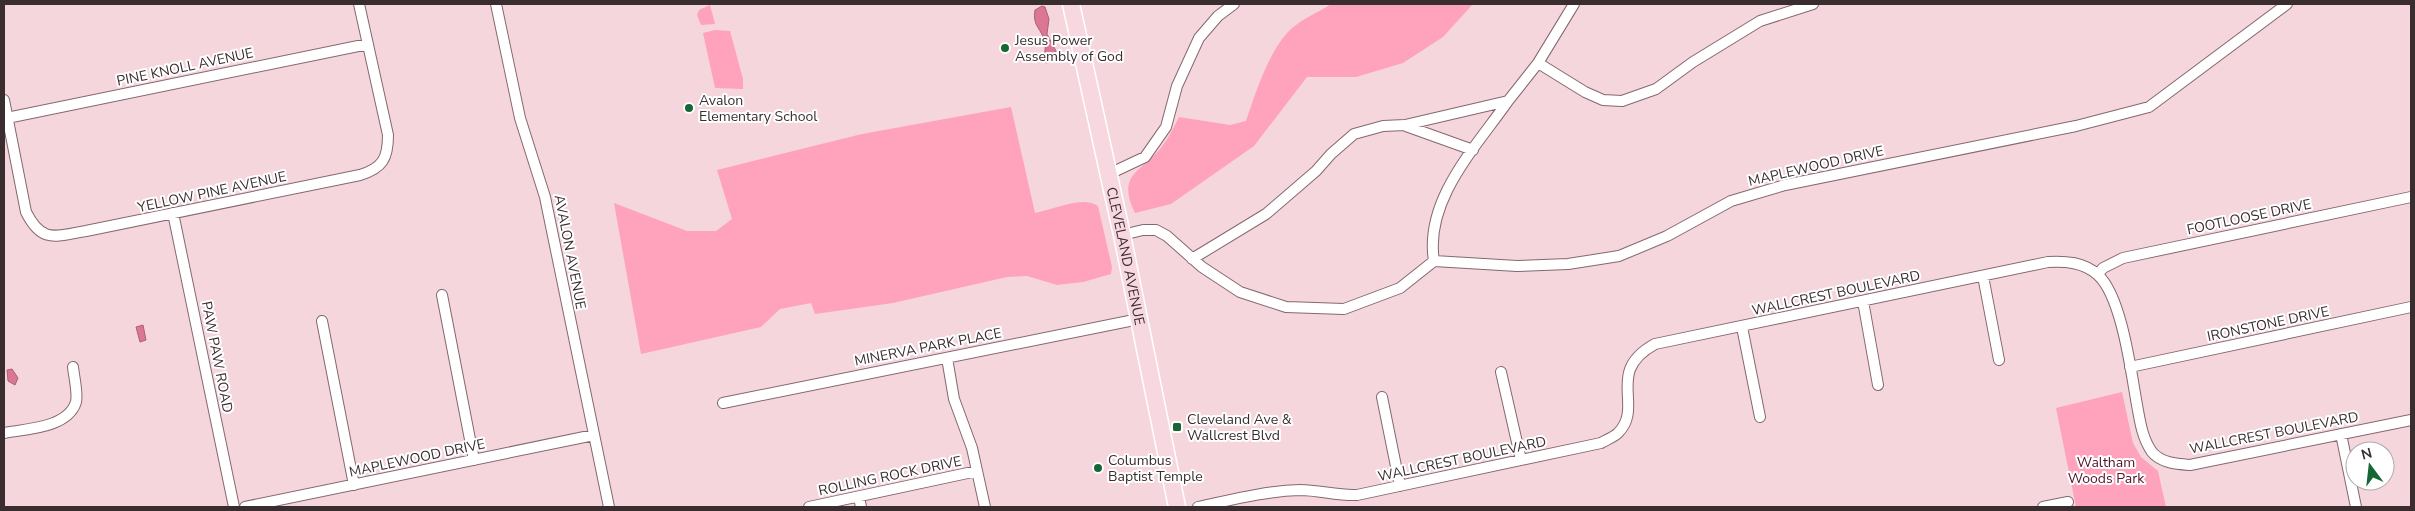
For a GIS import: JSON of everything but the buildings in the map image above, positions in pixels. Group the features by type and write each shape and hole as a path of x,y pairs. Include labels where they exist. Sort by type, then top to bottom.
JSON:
{"main road":[{"name":"CLEVELAND AVENUE","path":"1071,4 1122,235 1177,507"}],"street":[{"path":"359,4 368,44"},
{"name":"AVALON AVENUE","path":"496,4 520,118 545,197 609,507"},
{"path":"1109,174 1145,157 1166,127 1177,86 1199,38 1218,16 1234,4"},
{"path":"1122,235 1143,230 1156,230 1167,236 1192,259 1240,292 1286,307 1344,309 1400,288 1434,261 1432,252 1436,222 1448,186 1508,101 1538,63 1574,4"},
{"path":"1538,63 1585,92 1603,100 1622,101 1656,89 1693,62 1760,21 1813,4"},
{"name":"MAPLEWOOD DRIVE","path":"1434,261 1517,266 1568,264 1619,256 1667,236 1731,201 1785,185 2083,125 2149,107 2287,4"},
{"name":"PINE KNOLL AVENUE","path":"8,118 368,44"},
{"name":"YELLOW PINE AVENUE","path":"8,118 26,212 32,225 42,234 67,234 360,175 373,171 383,162 388,149 388,136 368,44"},
{"path":"4,100 8,118"},
{"path":"1192,259 1266,214 1316,171 1331,154 1354,134 1383,126 1405,125 1508,101"},
{"path":"1405,125 1474,150"},
{"name":"FOOTLOOSE DRIVE","path":"2098,274 2103,268 2123,258 2411,197"},
{"name":"PAW PAW ROAD","path":"173,213 234,507"},
{"name":"WALLCREST BOULEVARD","path":"1198,507 1281,491 1302,490 1347,496 1601,443 1618,432 1628,415 1627,380 1631,364 1641,352 1655,344 2048,262 2064,261 2082,266 2098,274 2115,301 2143,435 2153,453 2170,464 2190,465 2411,420"},
{"path":"1982,276 1999,360"},
{"path":"442,295 474,460"},
{"path":"1863,301 1878,385"},
{"name":"IRONSTONE DRIVE","path":"2130,367 2411,307"},
{"name":"MINERVA PARK PLACE","path":"723,403 1139,319"},
{"path":"322,321 354,485"},
{"path":"1742,327 1760,417"},
{"path":"947,358 954,399 972,448 985,507"},
{"path":"4,433 52,423 63,419 72,411 76,400 73,367"},
{"path":"1501,372 1522,460"},
{"path":"1382,396 1400,486"},
{"path":"2341,434 2356,507"},
{"name":"MAPLEWOOD DRIVE","path":"245,507 594,435"},
{"name":"ROLLING ROCK DRIVE","path":"809,507 860,502 977,471"},
{"path":"2043,507 2068,502"}],"green space":[{"path":"1331,4 1473,4 1443,37 1403,63 1356,77 1307,77 1254,146 1171,204 1135,213 1128,189 1130,181 1134,174 1163,145 1179,117 1230,125 1246,121 1264,72 1283,38 1295,25"},
{"path":"710,5 715,24 701,25 697,15 699,10"},
{"path":"715,30 730,31 743,79 743,89 715,88 703,33"},
{"path":"1011,107 1035,213 1067,204 1084,202 1098,206 1112,267 1111,274 1083,282 1057,285 1027,276 1007,277 893,303 815,314 811,303 780,309 761,327 641,354 614,203 687,231 716,231 732,219 717,170 862,134"},
{"name":"Waltham Woods Park","path":"2122,392 2133,443 2141,457 2158,471 2166,507 2076,507 2056,408"}],"shaded area":[{"path":"1042,6 1045,7 1049,19 1047,34 1056,51 1052,61 1046,63 1045,43 1034,16 1035,10"},
{"path":"143,325 146,340 140,342 136,327"},
{"path":"12,369 18,378 15,385 8,381 7,370"}],"place":[{"name":"Jesus Power Assembly of God","path":"1005,48"},
{"name":"Avalon Elementary School","path":"689,108"},
{"name":"Cleveland Ave & Wallcrest Blvd","path":"1177,427"},
{"name":"Columbus Baptist Temple","path":"1098,468"}]}
